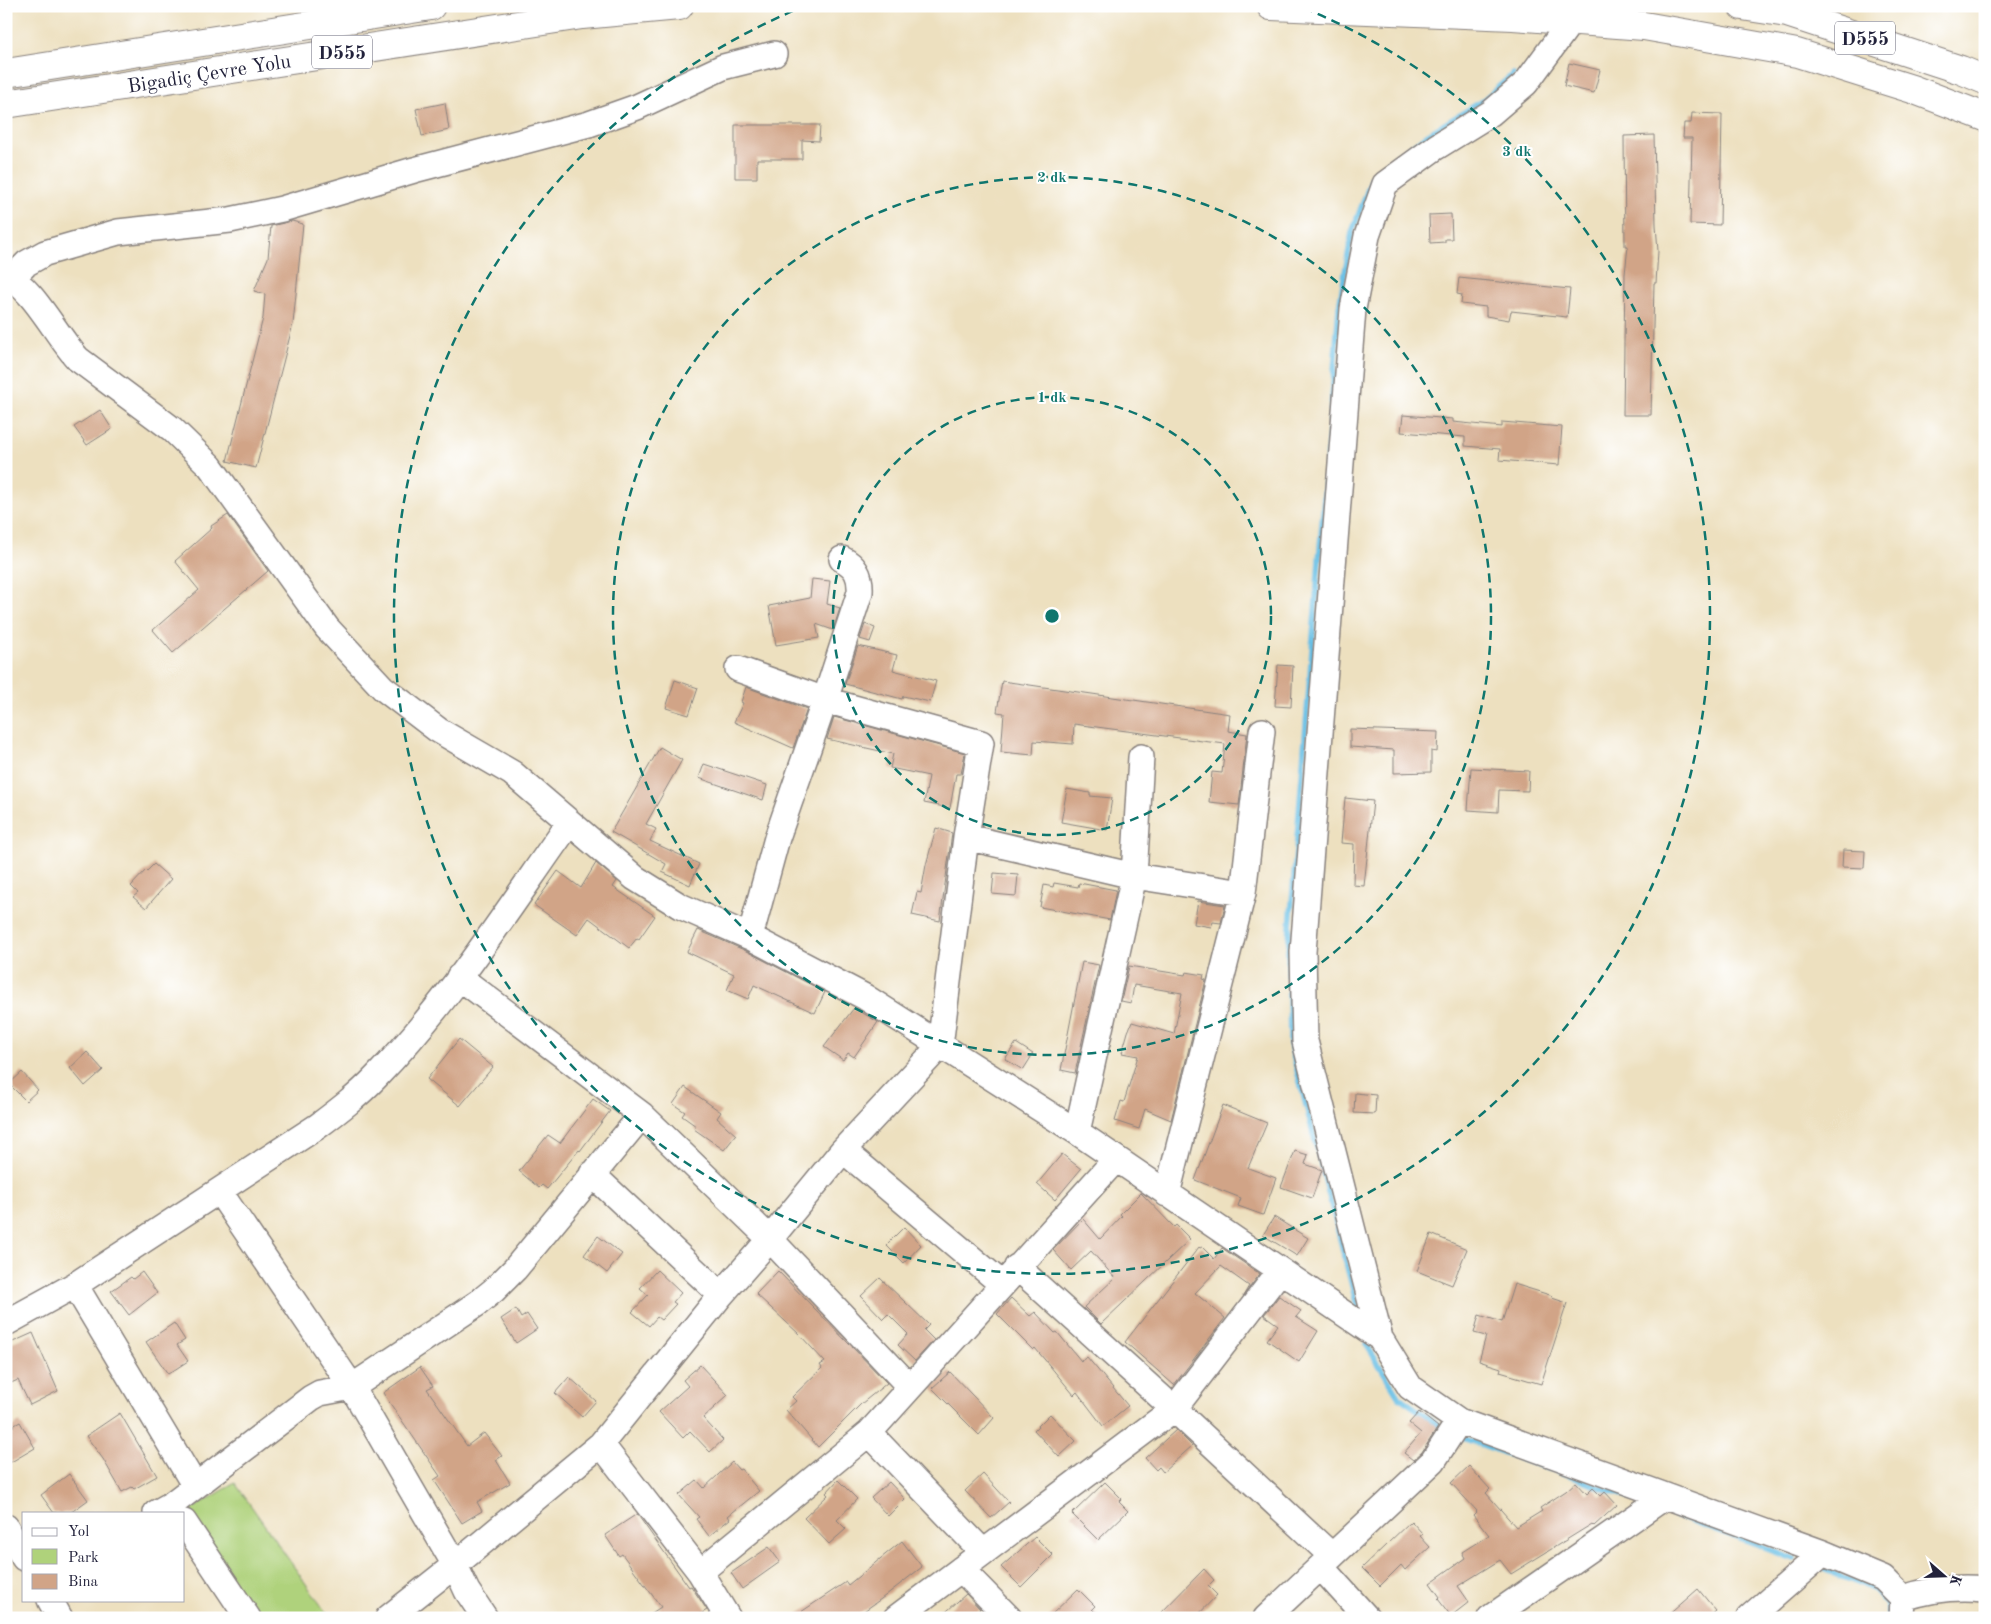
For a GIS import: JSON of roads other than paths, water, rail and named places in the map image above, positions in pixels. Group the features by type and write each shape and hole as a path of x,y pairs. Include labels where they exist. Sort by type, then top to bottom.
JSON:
{"highway":[{"name":"Bigadiç Çevre Yolu","path":"6,73 431,6"},
{"name":"Bigadiç Çevre Yolu","path":"6,104 573,17 679,6"},
{"name":"D555","path":"1271,6 1572,20 1644,26 1797,54 1912,89 1985,118"},
{"name":"D555","path":"1742,6 1787,13 1961,70 1985,80"}],"street":[{"path":"1572,20 1526,83 1491,113 1436,146 1385,184 1366,236 1353,309 1303,952 1305,1041 1380,1338 1410,1387 1459,1420 1823,1553 1883,1578 1902,1608 1917,1593 1949,1588 1985,1589"},
{"path":"774,54 723,67 637,107 589,124 414,170 275,211 230,220 118,232 45,253 27,263 9,277 21,285 65,345 78,358 172,430 210,466 327,628 383,688 438,730 512,773 635,878 656,892 680,906 750,937 865,997 1077,1132 1380,1338"},
{"path":"750,937 777,838 826,700 860,592 861,584 855,569 842,558"},
{"path":"388,1618 601,1444 721,1295 843,1150 940,1046 966,837 981,743 826,700 738,669"},
{"path":"1167,1194 1244,893 1262,731"},
{"path":"1077,1132 1134,876 1141,757"},
{"path":"6,1323 75,1285 318,1126 375,1079 402,1049 459,977 569,823"},
{"path":"966,837 1134,876 1244,893"},
{"path":"459,977 642,1115 770,1239 910,1387"},
{"path":"173,1512 196,1486 311,1398 320,1393 352,1387 478,1303 494,1290 515,1269 642,1115"},
{"path":"843,1150 1009,1276 1174,1409 1326,1561 1366,1618"},
{"path":"700,1572 869,1433 1116,1159"},
{"path":"592,1174 721,1295"},
{"path":"219,1191 352,1387 455,1565 467,1591 485,1618"},
{"path":"896,1618 1174,1409 1280,1271"},
{"path":"75,1285 196,1486"},
{"path":"1266,1618 1432,1461 1459,1420"},
{"path":"869,1433 983,1552"},
{"path":"601,1444 700,1572 728,1618"},
{"path":"1490,1618 1666,1496"},
{"path":"6,1527 22,1555"},
{"path":"185,1531 248,1618"},
{"path":"1749,1618 1823,1553"},
{"path":"6,1568 22,1559"},
{"path":"961,1569 1009,1618"},
{"path":"51,1602 60,1618"}],"waterway":[{"path":"1357,1306 1290,1043 1288,952 1339,307 1352,232 1373,175 1428,134 1482,101 1513,74"},
{"path":"1366,1344 1399,1397 1439,1425"},
{"path":"1457,1436 1635,1500"},
{"path":"1667,1512 1794,1559"},
{"path":"1818,1567 1875,1590 1887,1604 1887,1618"}]}
